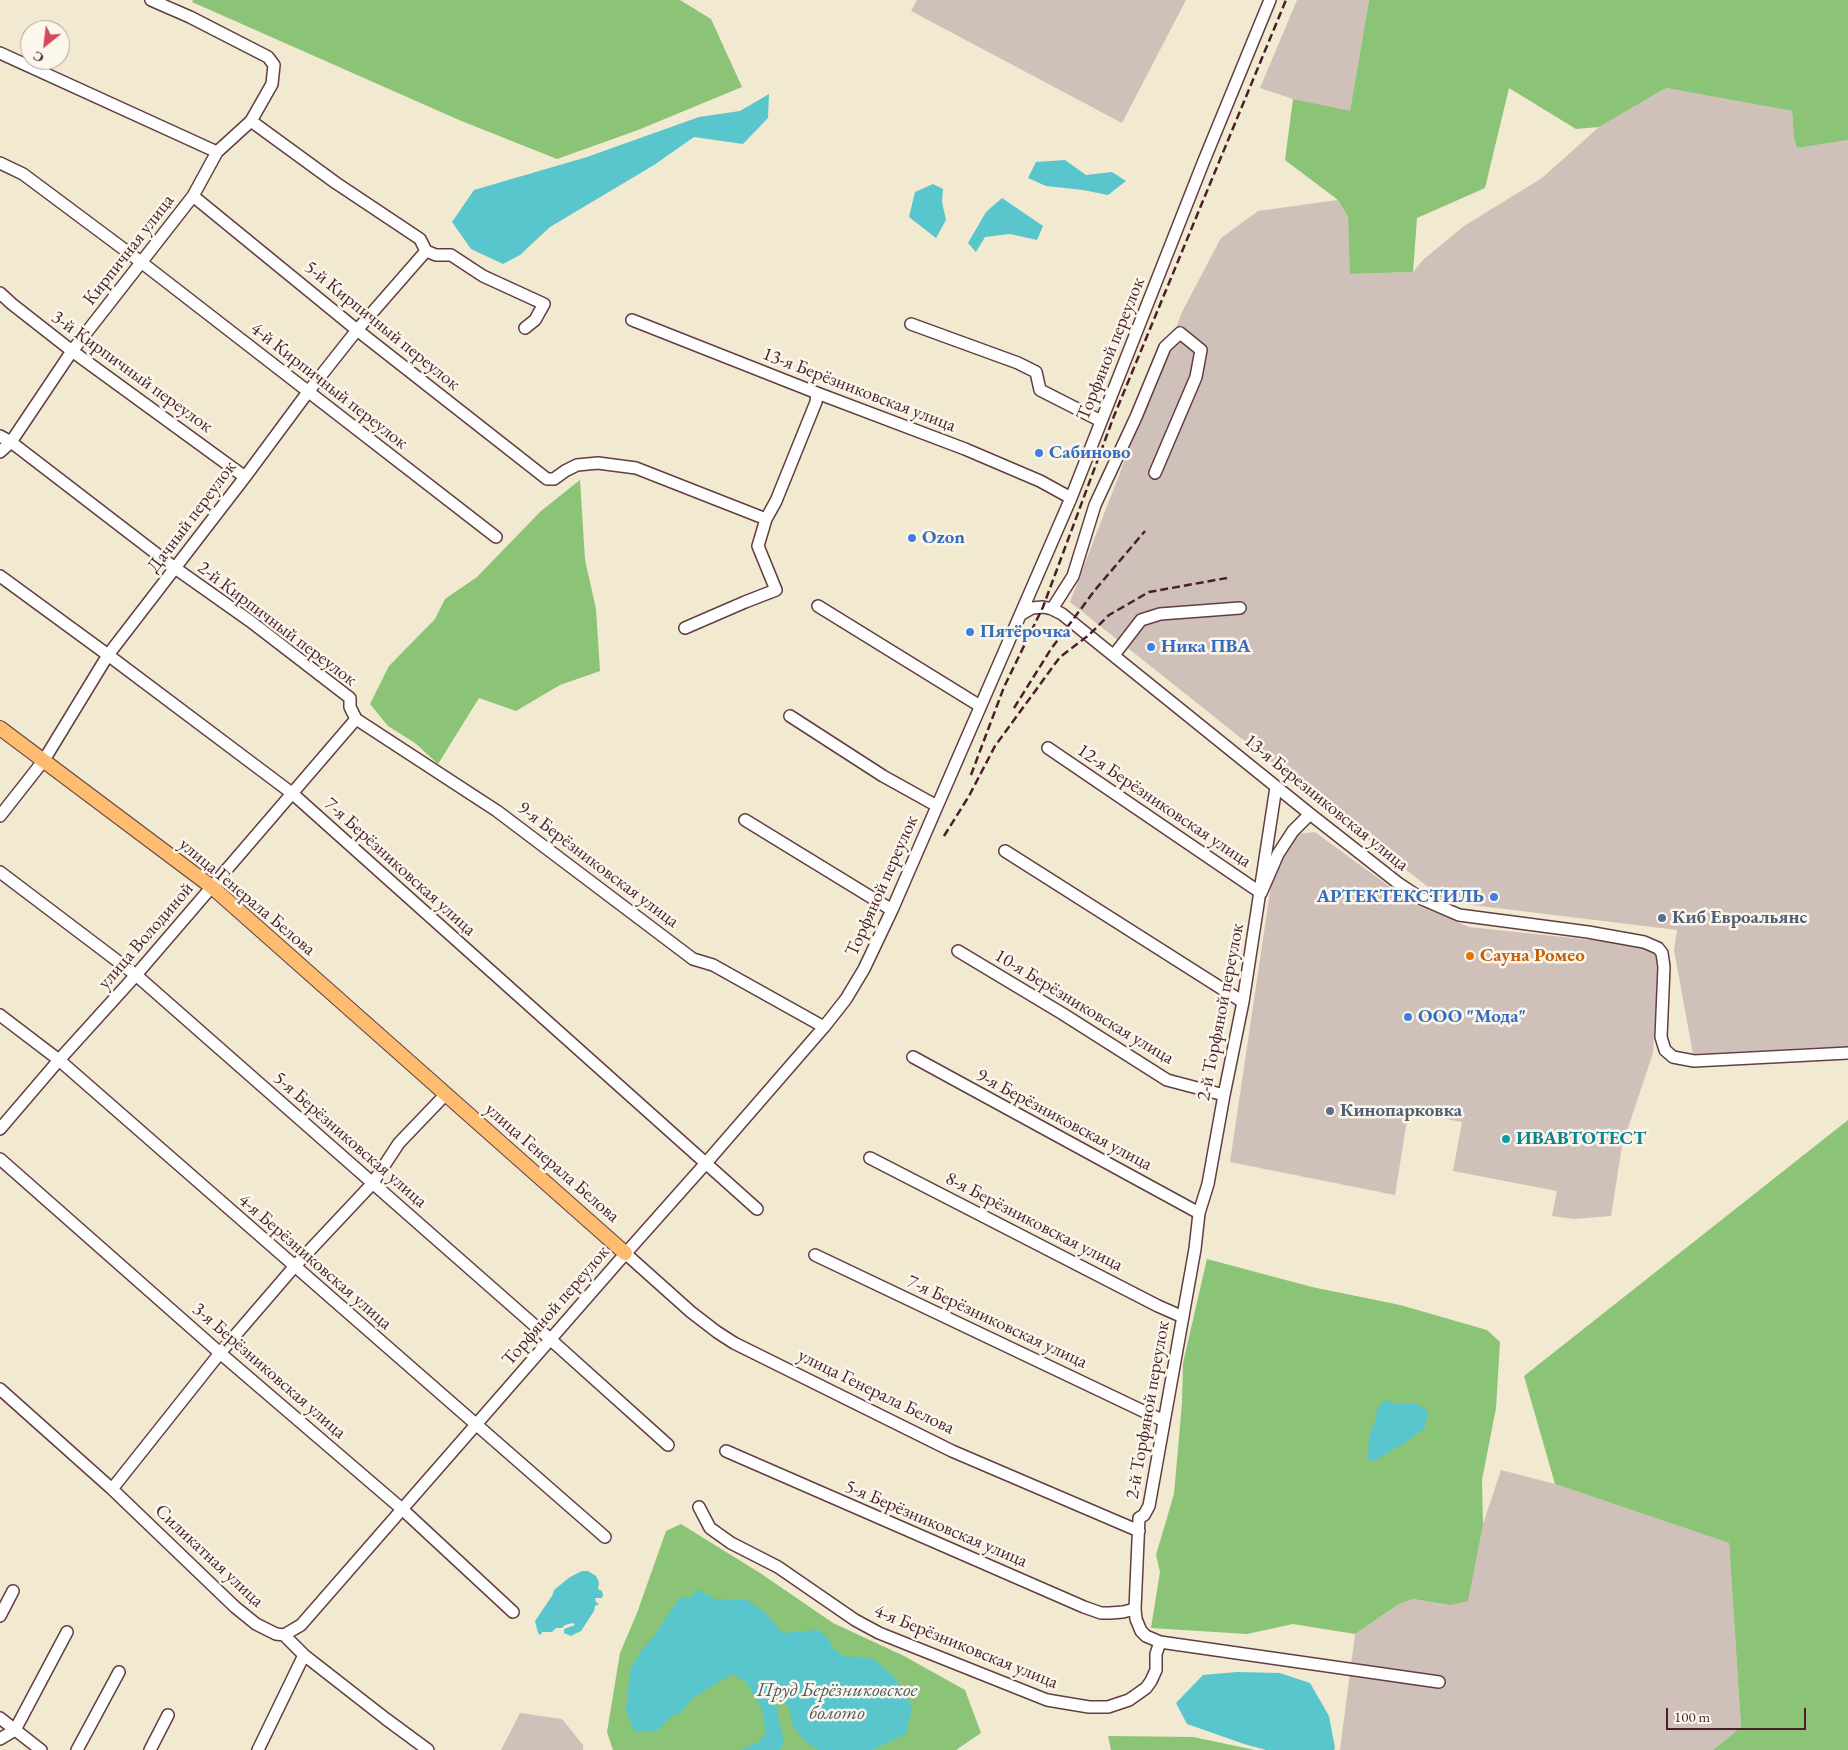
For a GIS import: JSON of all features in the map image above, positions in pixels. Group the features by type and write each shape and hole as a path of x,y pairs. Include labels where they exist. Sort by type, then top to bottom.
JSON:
{"main road":[{"name":"улица Генерала Белова","path":"0,728 212,888 625,1253"}],"street":[{"name":"Кирпичная улица","path":"0,452 11,442 72,351 193,196 217,152 251,121 272,84 274,65 268,57 190,17 151,0"},
{"name":"Торфяной переулок","path":"284,1635 301,1625 625,1253 706,1163 846,999 864,969 892,910 1071,498 1226,106 1270,0"},
{"path":"0,53 217,152"},
{"path":"251,121 336,183 420,240 426,251 436,255 451,255 483,276 544,304 535,320 525,328"},
{"name":"4-й Кирпичный переулок","path":"0,163 23,174 141,262 496,537"},
{"name":"5-й Кирпичный переулок","path":"193,196 357,330 550,480 577,465 598,463 636,468 766,519"},
{"name":"Дачный переулок","path":"0,816 44,760 108,655 246,477 308,392 357,330 426,251"},
{"name":"3-й Кирпичный переулок","path":"0,293 72,351 246,477"},
{"name":"13-я Берёзниковская улица","path":"632,320 965,449 1040,481 1071,498"},
{"path":"911,324 1018,363 1036,372 1040,390 1101,421"},
{"path":"1020,615 1032,608 1043,606 1052,609 1074,576 1095,505 1136,417 1165,348 1180,332 1201,350 1196,377 1155,473"},
{"path":"685,628 776,590 758,546 766,519 776,501 816,402 817,393"},
{"name":"2-й Кирпичный переулок","path":"0,436 11,442 175,568 250,621 350,698 350,707 356,720"},
{"name":"7-я Берёзниковская улица","path":"0,576 293,794 757,1209"},
{"path":"818,606 980,706"},
{"path":"1114,655 1141,620 1160,614 1240,608"},
{"name":"13-я Березниковская улица","path":"1052,609 1062,614 1114,655 1276,787 1409,891 1446,911 1476,918 1588,932 1644,942 1658,948 1662,953 1664,967 1661,1037 1665,1050 1673,1057 1694,1061 1848,1053"},
{"path":"790,716 870,768 937,806"},
{"name":"улица Володиной","path":"0,1129 212,888 356,720"},
{"name":"9-я Берёзниковская улица","path":"356,720 498,811 693,959 713,965 824,1027"},
{"name":"12-я Берёзниковская улица","path":"1048,748 1261,893"},
{"name":"2-й Торфяной переулок","path":"1276,787 1243,1002 1208,1184 1199,1213 1195,1249 1149,1506 1139,1518 1136,1620 1141,1631 1146,1636 1160,1642 1439,1682"},
{"name":"2-й Торфяной переулок","path":"1261,893 1278,854 1292,832 1310,814"},
{"path":"745,820 892,910"},
{"path":"1005,851 1243,1002"},
{"name":"5-я Берёзниковская улица","path":"0,872 136,975 668,1445"},
{"name":"10-я Берёзниковская улица","path":"958,951 1063,1014 1167,1080 1224,1095"},
{"name":"4-я Берёзниковская улица","path":"0,1016 59,1060 475,1426 605,1537"},
{"name":"9-я Берёзниковская улица","path":"913,1057 1199,1213"},
{"path":"112,1489 220,1354 294,1267 372,1184 399,1143 445,1094"},
{"name":"8-я Берёзниковская улица","path":"870,1158 1158,1306 1183,1317"},
{"name":"3-я Берёзниковская улица","path":"0,1159 220,1354 402,1509 513,1612"},
{"name":"улица Генерала Белова","path":"625,1253 690,1312 716,1332 755,1354 952,1451 1140,1531"},
{"name":"7-я Берёзниковская улица","path":"814,1255 1164,1421"},
{"name":"Силикатная улица","path":"0,1389 112,1489 235,1607 256,1624 276,1634 284,1635 304,1655 386,1720 428,1750"},
{"name":"5-я Берёзниковская улица","path":"726,1451 1084,1607 1110,1613 1135,1610"},
{"name":"4-я Берёзниковская улица","path":"699,1507 710,1528 731,1543 778,1567 855,1620 886,1636 1047,1700 1089,1707 1108,1707 1129,1700 1146,1688 1152,1681 1156,1670 1156,1654 1160,1642"},
{"path":"0,1616 13,1591"},
{"path":"0,1739 15,1730 67,1632"},
{"path":"261,1749 304,1655"},
{"path":"77,1750 119,1672"},
{"path":"150,1750 168,1715"},
{"path":"0,1718 41,1750"}],"shaded area":[{"path":"917,0 1186,0 1122,123 911,11"},
{"path":"1297,0 1369,0 1350,112 1293,99 1260,88"},
{"path":"1666,88 1792,111 1794,139 1797,148 1848,140 1848,1046 1693,1054 1674,950 1677,930 1447,902 1070,602 1182,312 1221,238 1258,211 1338,200 1348,217 1351,274 1413,272 1424,259 1464,226 1542,178 1599,127"},
{"path":"1315,832 1412,903 1469,927 1601,941 1653,950 1658,954 1653,1053 1622,1146 1611,1216 1574,1219 1552,1216 1557,1191 1453,1171 1462,1122 1420,1114 1408,1114 1395,1195 1230,1162 1272,878 1284,850 1296,834"},
{"path":"1501,1470 1555,1484 1729,1543 1741,1727 1713,1750 1340,1750 1355,1634 1399,1604 1413,1599 1450,1605 1483,1524"},
{"path":"520,1713 562,1719 583,1745 583,1750 501,1750"}],"green space":[{"path":"193,0 680,0 711,19 742,87 638,130 557,159 459,120 192,2"},
{"path":"1369,0 1848,0 1848,140 1797,148 1794,139 1792,111 1666,88 1599,127 1576,129 1509,88 1485,188 1417,218 1413,272 1350,274 1348,217 1338,200 1285,160 1293,99 1350,111"},
{"path":"580,480 585,560 596,609 600,671 560,685 516,711 479,698 438,764 415,743 388,726 370,704 389,666 435,619 445,599 477,577 541,511"},
{"path":"1848,1120 1848,1750 1713,1750 1741,1727 1729,1543 1555,1484 1524,1376"},
{"path":"1207,1259 1312,1287 1400,1305 1487,1330 1500,1342 1496,1408 1482,1480 1483,1524 1468,1601 1450,1605 1413,1599 1399,1604 1355,1634 1293,1624 1247,1634 1151,1628 1160,1572 1156,1555 1174,1494 1182,1403 1183,1363"},
{"path":"681,1524 760,1573 833,1623 904,1656 965,1690 981,1733 956,1750 613,1750 607,1732 620,1653 637,1613 666,1531"},
{"path":"1108,1736 1193,1737 1255,1750 1111,1750"}],"water":[{"path":"769,94 768,118 743,144 694,137 654,165 550,227 520,255 503,264 471,249 452,222 474,190 587,157 699,117 740,111"},
{"path":"1065,160 1086,175 1112,172 1126,181 1108,195 1046,186 1028,178 1036,162"},
{"path":"933,184 943,189 942,202 946,220 936,238 909,217 915,192"},
{"path":"1002,198 1043,226 1037,240 1010,234 985,237 976,252 968,243 986,212"},
{"path":"1386,1400 1396,1404 1417,1404 1428,1411 1424,1429 1374,1461 1368,1459 1369,1437 1378,1407"},
{"path":"582,1571 588,1571 596,1576 599,1582 598,1589 602,1591 603,1595 602,1598 595,1598 599,1604 595,1606 594,1611 581,1631 571,1636 564,1633 564,1629 575,1625 573,1623 562,1628 556,1628 552,1632 542,1632 541,1635 538,1633 535,1621 554,1590 570,1577"},
{"name":"Пруд Берёзниковское болото","path":"697,1589 715,1599 747,1600 766,1613 782,1633 818,1630 828,1639 832,1647 843,1656 873,1659 888,1671 904,1689 912,1708 906,1734 872,1750 819,1750 798,1733 792,1723 790,1709 783,1701 775,1701 784,1744 779,1750 740,1750 759,1742 765,1734 764,1719 761,1707 746,1682 732,1674 693,1698 681,1712 672,1716 658,1730 647,1732 634,1731 626,1711 630,1670 641,1651 656,1634 680,1597 692,1597"},
{"path":"1237,1672 1280,1673 1310,1683 1329,1716 1334,1750 1266,1750 1187,1724 1176,1703 1203,1675"}],"railway":[{"path":"971,775 1004,687 1043,607 1114,416 1286,0"},
{"path":"1014,708 1051,649 1095,590 1145,531"},
{"path":"944,836 969,796 995,746 1060,657 1089,635 1109,615 1149,592 1227,578"}],"place":[{"name":"Сабиново","path":"1039,453"},
{"name":"Ozon","path":"912,538"},
{"name":"Пятёрочка","path":"970,632"},
{"name":"Ника ПВА","path":"1151,647"},
{"name":"АРТЕКТЕКСТИЛЬ","path":"1494,897"},
{"name":"Киб Евроальянс","path":"1662,918"},
{"name":"Сауна Ромео","path":"1470,956"},
{"name":"ООО \"Мода\"","path":"1408,1017"},
{"name":"Кинопарковка","path":"1330,1111"},
{"name":"ИВАВТОТЕСТ","path":"1506,1139"}]}
